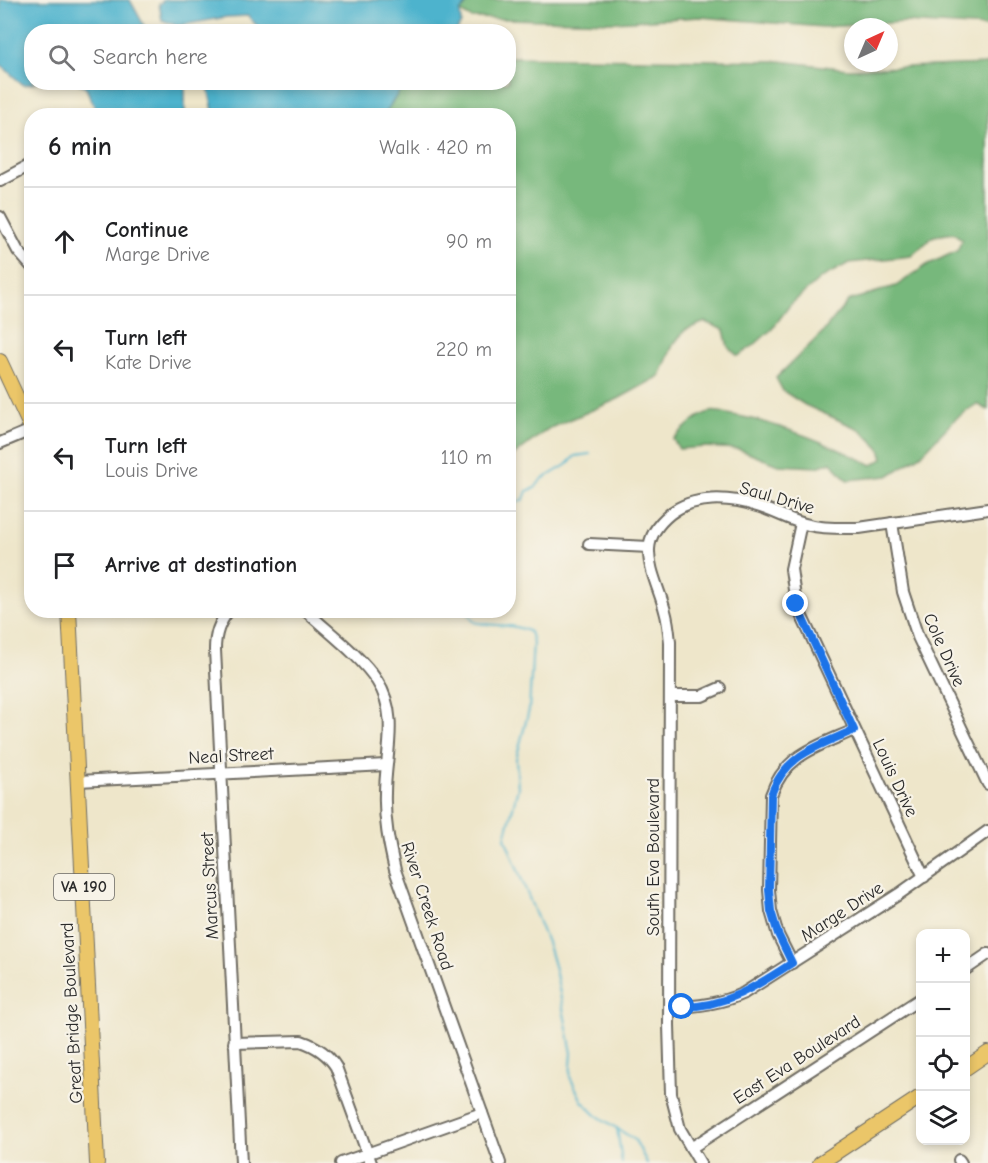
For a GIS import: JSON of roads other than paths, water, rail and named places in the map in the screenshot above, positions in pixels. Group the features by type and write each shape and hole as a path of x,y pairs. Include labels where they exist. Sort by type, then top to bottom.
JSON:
{"main road":[{"path":"0,361 24,414"},
{"name":"Great Bridge Boulevard","path":"69,618 97,1163"},
{"path":"970,1065 988,1053"},
{"path":"820,1163 916,1100"}],"street":[{"path":"0,182 24,168"},
{"path":"0,217 24,258"},
{"path":"0,443 24,433"},
{"name":"Saul Drive","path":"649,546 662,521 684,505 702,501 744,502 801,523 838,528 988,510"},
{"name":"Louis Drive","path":"801,523 791,569 796,604 924,877"},
{"name":"Cole Drive","path":"892,523 903,592 918,636 988,784"},
{"path":"589,544 649,546"},
{"name":"South Eva Boulevard","path":"649,546 668,627 671,1094 680,1129 700,1163"},
{"name":"Marcus Street","path":"223,618 215,638 241,1163"},
{"name":"River Creek Road","path":"314,618 369,670 383,693 391,726 386,765 386,824 395,870 500,1163"},
{"path":"670,696 702,696 720,688"},
{"path":"792,963 778,934 771,911 769,890 771,795 776,782 792,761 854,730"},
{"name":"Neal Street","path":"78,781 386,765"},
{"name":"Marge Drive","path":"669,1007 705,1005 733,998 761,984 924,877 988,831"},
{"path":"970,966 988,954"},
{"name":"East Eva Boulevard","path":"691,1148 916,1002"},
{"path":"234,1043 301,1041 327,1055 336,1067 370,1158"},
{"path":"341,1163 370,1158 482,1113"}],"water":[{"path":"0,0 130,0 143,24 24,24 24,85 0,64"},
{"path":"164,0 470,0 460,12 460,24 255,24 248,16 172,24 162,20 159,4"},
{"path":"87,90 185,90 185,108 95,108"},
{"path":"209,90 400,90 388,108 213,108"}],"waterway":[{"path":"516,503 524,499 527,491 535,488 541,480 566,465 575,456 590,454"},
{"path":"471,618 474,622 517,627 530,632 533,642 529,710 516,759 518,788 505,838 548,945 555,969 572,1053 570,1077 582,1101 596,1115 635,1140 647,1163"},
{"path":"617,1128 622,1163"}]}
